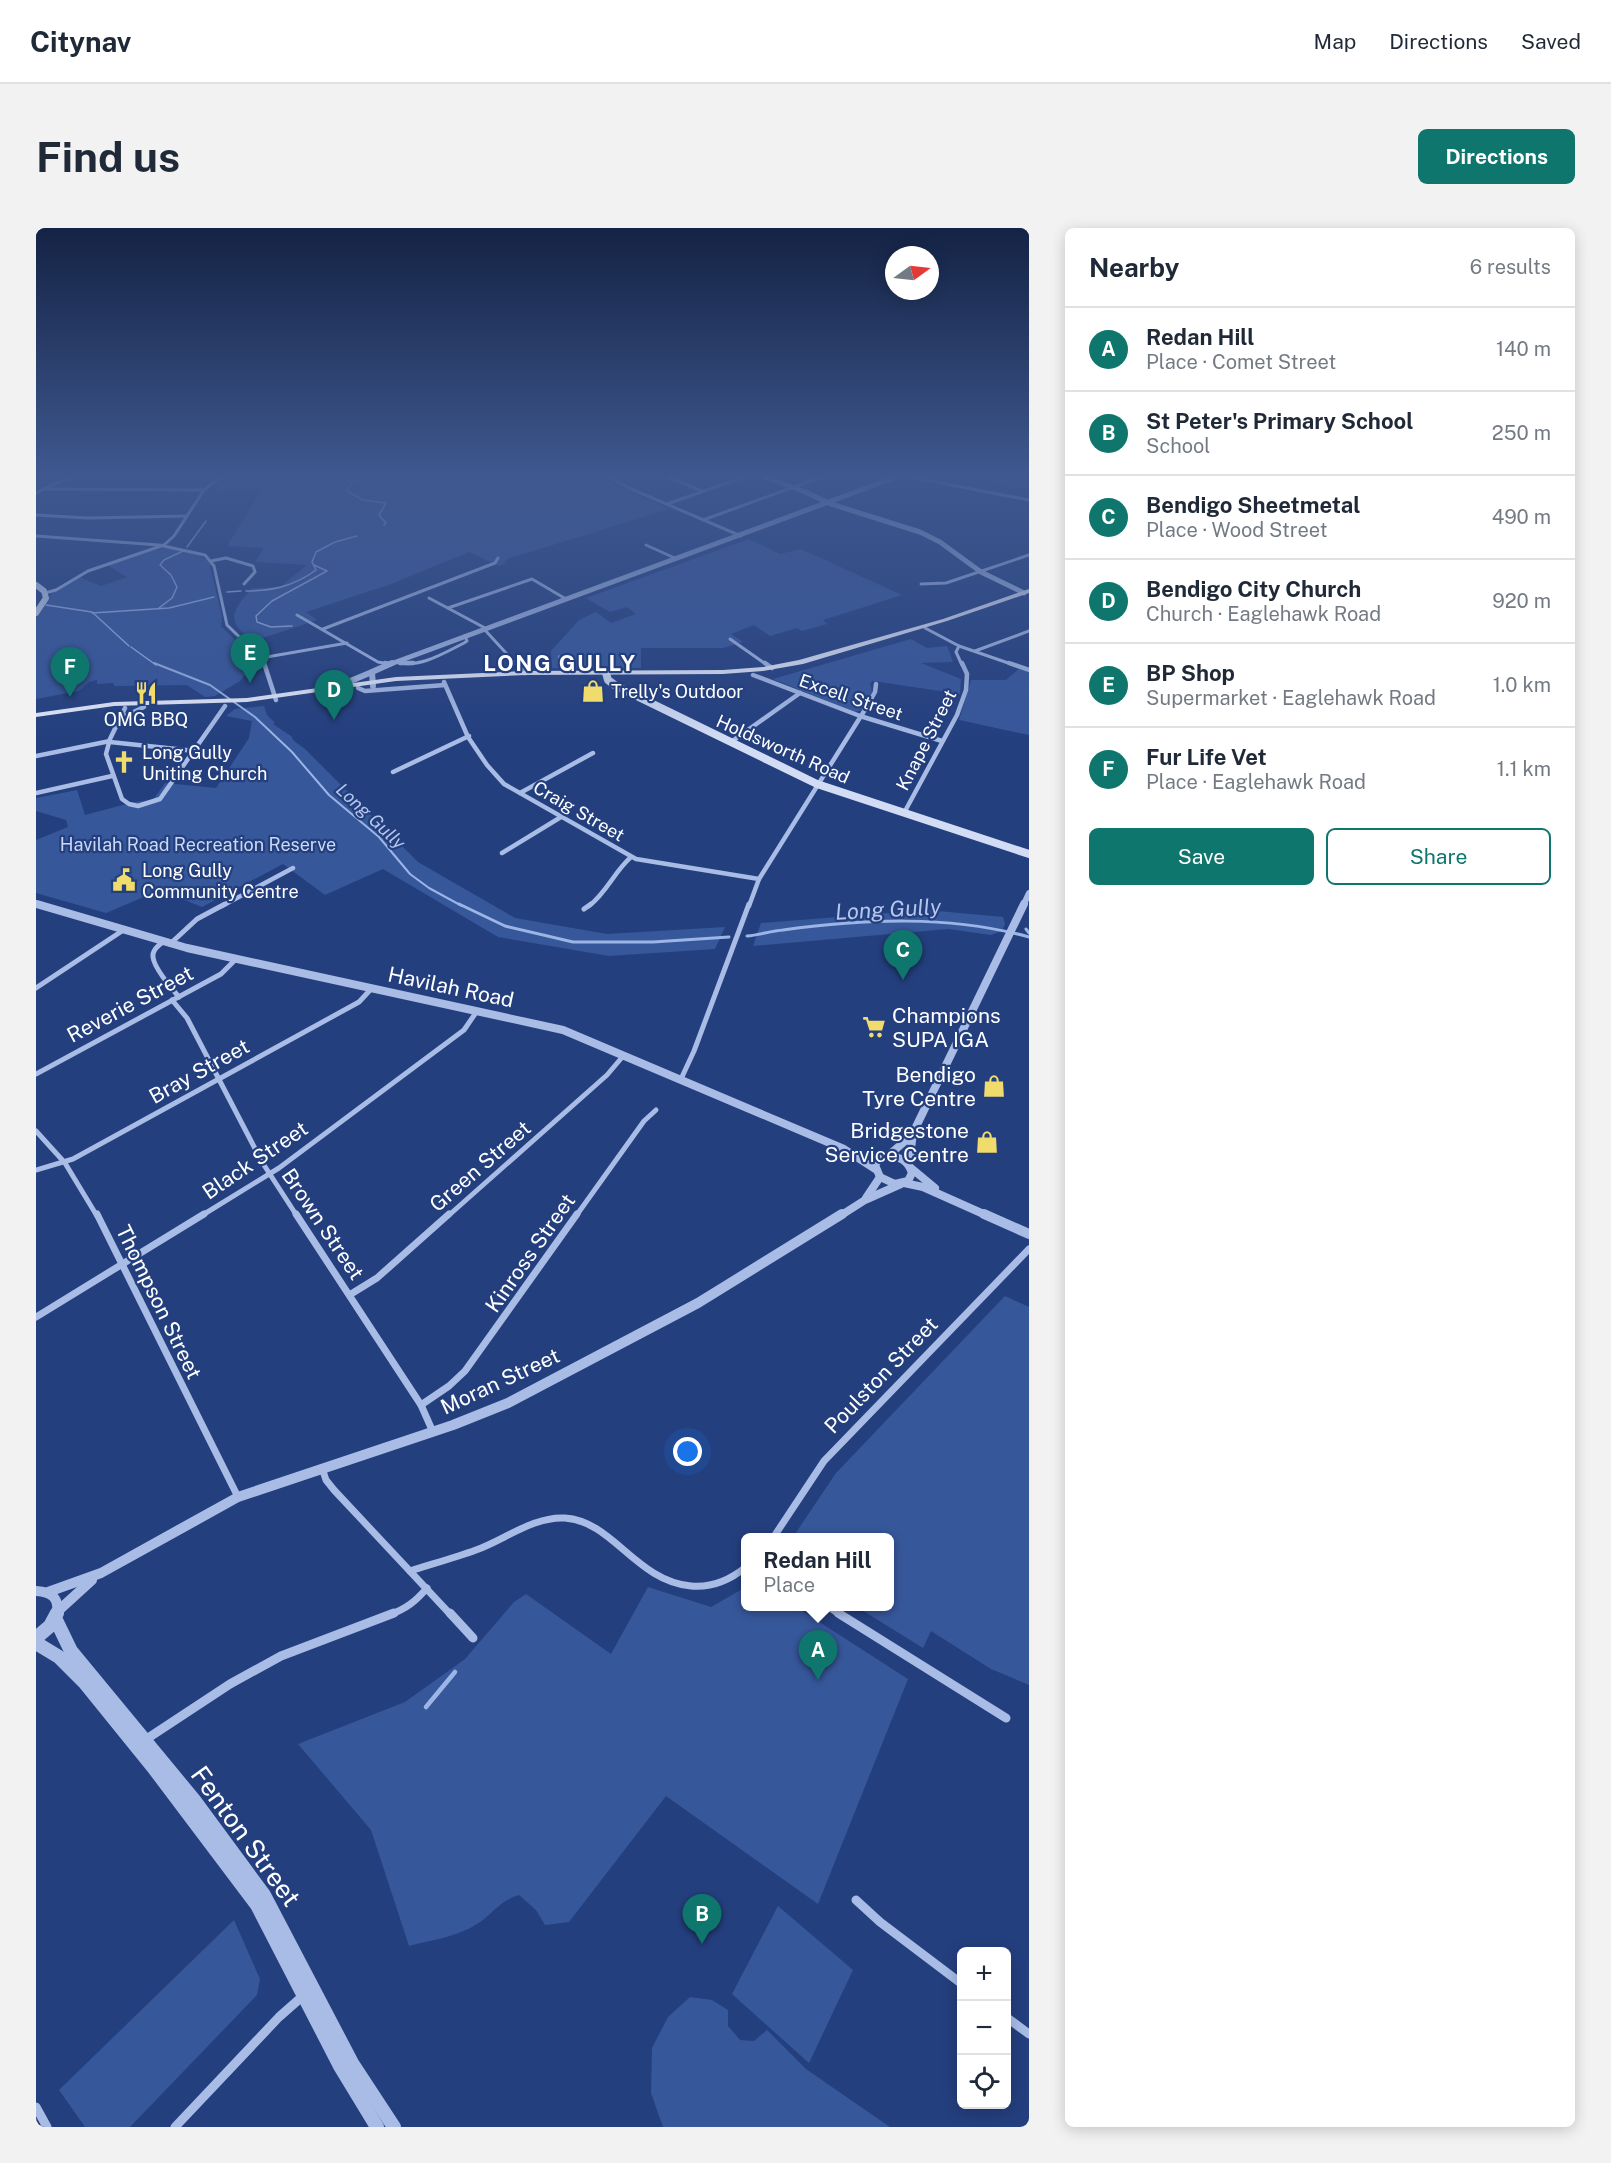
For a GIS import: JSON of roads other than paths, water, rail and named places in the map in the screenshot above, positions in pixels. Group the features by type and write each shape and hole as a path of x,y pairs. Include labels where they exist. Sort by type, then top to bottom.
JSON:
{"main road":[{"path":"36,585 45,593 44,602 36,613"},
{"path":"382,683 396,679 525,673 753,675 797,668 1027,593"},
{"path":"276,698 341,685 444,684 524,678 732,672 772,668 924,627"},
{"name":"Holdsworth Road","path":"606,675 616,686 817,784 1029,854"},
{"path":"396,679 439,679 444,684"},
{"path":"36,720 80,712 126,708 232,704 358,689 372,684"},
{"path":"36,715 122,704 232,704"}],"street":[{"path":"45,593 56,590 78,575 103,566"},
{"path":"212,566 227,625 261,658 276,698"},
{"path":"244,584 255,572 253,566"},
{"path":"323,629 488,566"},
{"path":"382,683 383,670 395,663 659,566"},
{"path":"972,566 1027,593"},
{"path":"921,584 944,584 999,566"},
{"path":"448,608 532,579 566,599"},
{"path":"429,598 485,628 525,673"},
{"path":"297,615 347,643 380,665"},
{"path":"924,627 959,646 1029,670"},
{"path":"975,651 1029,631"},
{"path":"341,685 372,672 380,665 416,663 464,643 467,640 465,636"},
{"path":"730,639 772,668"},
{"path":"261,658 347,643"},
{"name":"Knape Street","path":"904,813 957,715 967,687 967,674 956,652 959,646"},
{"path":"372,672 372,684"},
{"name":"Excell Street","path":"753,675 860,716 942,741"},
{"path":"358,689 444,684"},
{"name":"Craig Street","path":"444,684 469,736 495,776 520,793 631,857 651,863 759,879"},
{"path":"681,1079 694,1051 759,879 875,692 876,684"},
{"path":"731,742 763,717 800,693"},
{"path":"126,708 106,753 112,776 124,802 134,806 157,802 232,704"},
{"path":"121,719 144,707"},
{"path":"393,772 469,736"},
{"path":"36,756 110,742 195,751"},
{"path":"520,793 593,753"},
{"path":"36,793 112,776"},
{"path":"502,853 561,817"},
{"path":"584,909 602,896 622,865 631,857"},
{"path":"179,997 153,959 154,951 197,919 293,868"},
{"path":"902,1183 911,1177 914,1133 1029,893"},
{"name":"Havilah Road","path":"36,904 166,943 563,1030 844,1149 877,1173"},
{"path":"36,988 107,944 122,931"},
{"name":"Reverie Street","path":"36,1074 221,974 236,959"},
{"name":"Bray Street","path":"36,1170 65,1163 359,1002 372,988"},
{"name":"Brown Street","path":"172,1000 187,1018 270,1174 351,1294 421,1405 433,1432"},
{"name":"Black Street","path":"36,1317 270,1174 464,1030 477,1011"},
{"name":"Green Street","path":"351,1294 384,1272 607,1075 624,1055"},
{"name":"Kinross Street","path":"421,1405 449,1386 465,1371 644,1121 656,1110"},
{"name":"Thompson Street","path":"36,1131 65,1163 89,1199 238,1497"},
{"path":"914,1133 876,1162 877,1173 889,1183 923,1187 1029,1234"},
{"name":"Havilah Road","path":"844,1149 886,1156"},
{"path":"886,1156 900,1158 946,1197"},
{"name":"Moran Street","path":"865,1200 876,1185 877,1173"},
{"name":"Moran Street","path":"42,1591 101,1573 238,1497 433,1432 507,1403 698,1303 865,1200 902,1183"},
{"path":"974,1210 1029,1240"},
{"name":"Poulston Street","path":"776,1533 824,1461 1029,1249"},
{"path":"322,1468 334,1490 473,1638"},
{"path":"410,1571 477,1550 543,1522 562,1518 574,1519 590,1527 649,1573 670,1584 705,1587 729,1578 741,1570"},
{"name":"Moran Street","path":"36,1638 45,1633 57,1615 101,1573"},
{"path":"141,1744 257,1669 324,1638 405,1609 416,1601 427,1588"},
{"name":"Fenton Street","path":"42,1591 56,1599 61,1637 99,1682 141,1744 244,1885 308,1992 394,2127"},
{"path":"835,1611 1006,1718"},
{"name":"Fenton Street","path":"36,1643 76,1672 141,1744"},
{"path":"856,1900 880,1922 957,1980"},
{"path":"175,2127 279,2017 308,1992"},
{"name":"Fenton Street","path":"308,1992 340,2066 377,2127"},
{"path":"1011,2021 1029,2034"},
{"path":"36,2107 46,2127"}],"waterway":[{"path":"159,608 172,598 177,587 171,575 161,566"},
{"path":"246,591 274,589 291,584 316,570 314,566"},
{"path":"292,626 271,627 257,622 256,616 272,601 327,571 315,566"},
{"path":"227,592 241,591"},
{"path":"93,613 169,608 214,597"},
{"name":"Long Gully","path":"46,605 93,613"},
{"name":"Long Gully","path":"93,613 129,646"},
{"name":"Long Gully","path":"131,647 156,665"},
{"path":"559,656 559,666"},
{"name":"Long Gully","path":"154,663 210,685 255,717 292,752 329,795 379,837 410,874 429,888 462,906"},
{"name":"Long Gully","path":"459,904 505,926 573,942 653,942 729,937"},
{"name":"Long Gully","path":"747,936 845,923 907,921 968,925 1029,937"},
{"path":"1026,929 1029,933"},
{"path":"426,1707 455,1672"}],"place":[{"name":"BP Shop","path":"250,683"},
{"name":"Trelly's Outdoor","path":"593,691"},
{"name":"OMG BBQ","path":"146,693"},
{"name":"Fur Life Vet","path":"70,697"},
{"name":"Bendigo City Church","path":"334,720"},
{"name":"Long Gully Uniting Church","path":"124,762"},
{"name":"Long Gully Community Centre","path":"124,880"},
{"name":"Bendigo Sheetmetal","path":"903,980"},
{"name":"Champions SUPA IGA","path":"874,1027"},
{"name":"Bendigo Tyre Centre","path":"994,1086"},
{"name":"Bridgestone Service Centre","path":"987,1142"},
{"name":"Redan Hill","path":"818,1680"},
{"name":"St Peter's Primary School","path":"702,1944"}],"district":[{"name":"LONG GULLY","path":"560,663"}],"park label":[{"name":"Havilah Road Recreation Reserve","path":"198,844"}]}
